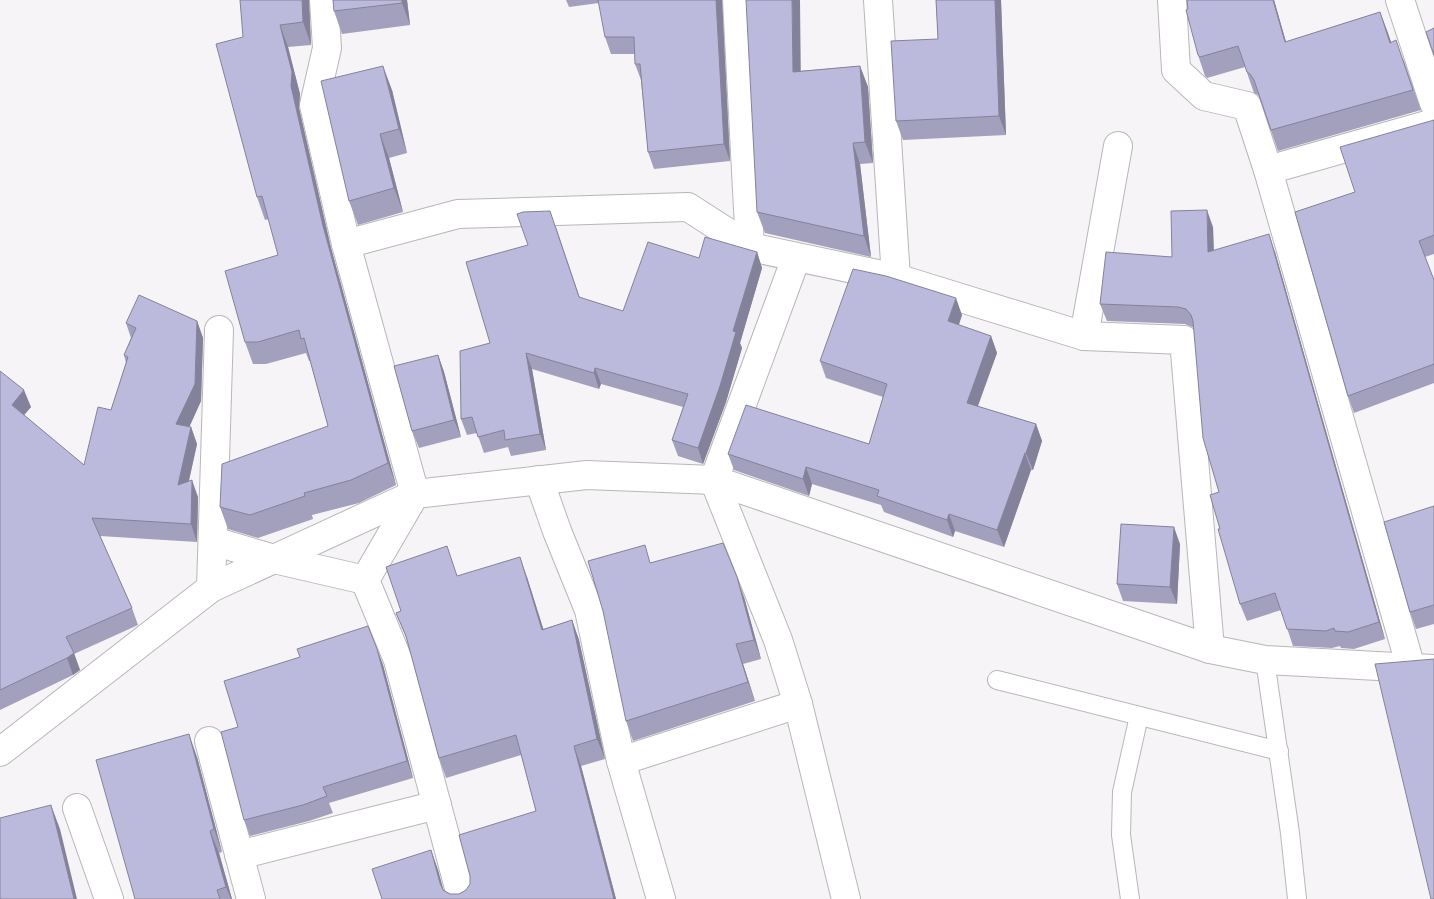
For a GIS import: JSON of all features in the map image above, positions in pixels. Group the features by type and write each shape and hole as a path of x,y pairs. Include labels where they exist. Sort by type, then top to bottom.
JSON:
{"street":[{"path":"324,0 327,48 314,106 346,244 415,494 365,580"},
{"path":"737,0 750,247"},
{"path":"878,0 896,278"},
{"path":"0,752 211,588 415,494 587,475 714,480 1210,650 1265,660 1422,668 1247,106 1204,96 1176,70 1172,0"},
{"path":"1400,0 1434,103"},
{"path":"1268,170 1434,123"},
{"path":"1084,336 1118,146"},
{"path":"346,244 458,214 688,207 750,247 896,278 1084,336 1184,340 1210,650"},
{"path":"796,258 714,480 778,640 798,704 846,899"},
{"path":"211,588 218,330"},
{"path":"539,480 557,531 589,610 621,761 660,899"},
{"path":"213,541 274,559 365,580"},
{"path":"365,580 398,660 462,899"},
{"path":"621,761 798,704"},
{"path":"209,741 251,899"},
{"path":"239,855 437,805"},
{"path":"77,808 109,899"}],"lane":[{"path":"1265,660 1290,833 1297,899"},
{"path":"997,680 1279,751"},
{"path":"1130,899 1121,835 1122,792 1140,716"}],"building":[{"path":"240,0 302,0 303,22 280,25 292,72 291,86 323,226 388,463 351,480 304,493 305,496 250,515 220,507 222,464 328,426 304,338 301,339 299,330 258,342 245,342 225,271 278,255 262,196 257,197 216,44 243,37"},
{"path":"333,0 402,0 402,3 334,11"},
{"path":"598,0 716,0 724,144 648,152 640,64 635,64 634,37 605,37"},
{"path":"746,0 792,0 793,72 860,66 865,142 853,143 864,236 757,212"},
{"path":"936,0 995,0 999,116 896,121 891,41 938,39"},
{"path":"1187,0 1273,0 1285,42 1380,12 1390,43 1396,40 1413,90 1271,130 1254,80 1247,72 1238,46 1200,57 1198,55 1186,10 1188,9"},
{"path":"1434,28 1434,55 1426,32"},
{"path":"383,66 399,129 380,134 394,188 349,201 321,81"},
{"path":"1434,120 1434,235 1419,241 1434,280 1434,364 1348,396 1295,212 1355,192 1340,147"},
{"path":"1207,210 1208,252 1269,234 1379,622 1348,632 1335,631 1334,628 1326,631 1287,629 1275,593 1240,604 1210,495 1219,492 1203,438 1191,315 1186,309 1178,307 1100,304 1106,252 1172,257 1171,211"},
{"path":"550,211 579,297 623,311 648,242 699,258 705,237 757,252 733,331 736,332 720,386 698,448 672,440 688,394 595,368 594,373 526,353 540,434 505,440 504,430 478,437 472,417 461,419 460,351 490,343 466,262 528,245 517,214"},
{"path":"853,269 886,276 956,298 948,321 991,336 967,403 1036,424 997,530 949,514 947,520 877,496 879,490 806,467 803,479 728,454 746,405 869,444 887,384 820,361"},
{"path":"139,295 197,321 195,384 176,424 191,427 178,485 192,480 191,524 92,518 132,608 66,637 74,653 0,690 0,371 24,390 12,405 84,465 98,407 111,410 128,357 124,355 136,328 126,323"},
{"path":"438,355 454,420 412,431 394,366"},
{"path":"1434,506 1434,605 1410,612 1384,522"},
{"path":"1121,524 1174,527 1170,587 1117,584"},
{"path":"723,543 737,577 754,640 736,644 748,682 626,721 603,611 588,561 645,545 650,563"},
{"path":"447,546 457,576 520,557 542,630 572,620 597,739 574,746 614,899 382,899 372,869 431,850 443,890 450,894 459,894 466,890 470,884 470,876 459,835 536,811 516,735 439,758 406,636 396,613 401,611 386,567"},
{"path":"368,626 377,649 407,761 323,787 327,796 303,805 244,820 221,732 238,727 224,681 300,657 297,649"},
{"path":"1434,659 1434,899 1431,899 1375,664"},
{"path":"189,734 214,829 210,831 226,887 217,890 220,899 135,899 96,760"},
{"path":"51,805 74,899 0,899 0,818"}]}
